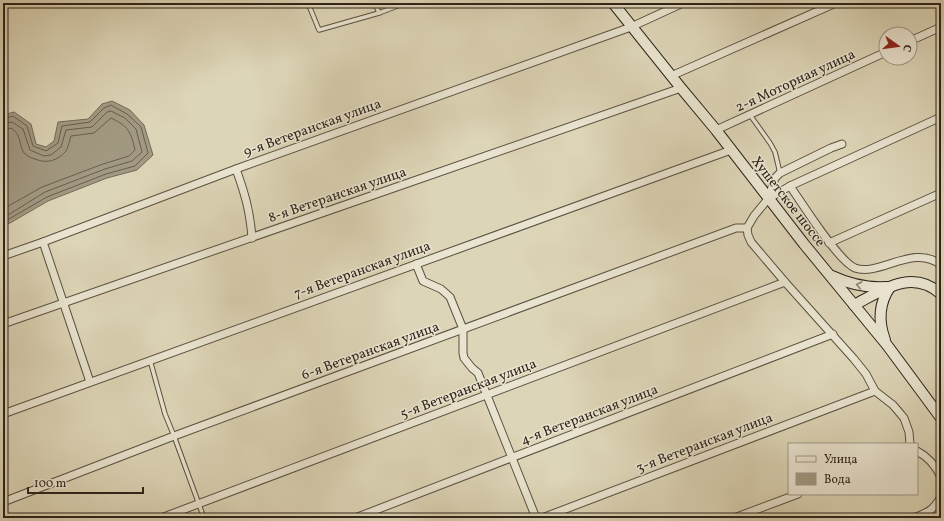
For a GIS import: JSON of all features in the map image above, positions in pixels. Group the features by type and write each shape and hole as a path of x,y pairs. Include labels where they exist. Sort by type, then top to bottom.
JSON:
{"main road":[{"name":"Хушетское шоссе","path":"613,3 680,88 716,130 768,199 887,346 941,418"},
{"path":"830,275 862,286 890,287 912,282 921,282 929,285 941,294"},
{"path":"854,305 890,287"},
{"path":"887,346 880,315 882,303 890,287"}],"street":[{"name":"9-я Ветеранская улица","path":"3,256 236,169 631,26 683,3"},
{"path":"671,76 836,3"},
{"path":"918,37 941,27"},
{"name":"2-я Моторная улица","path":"716,130 878,56"},
{"name":"8-я Ветеранская улица","path":"3,324 680,88"},
{"path":"910,443 909,432 904,418 893,405 875,391 866,374 833,334 785,282 751,242 748,235 748,228 754,216 768,199 790,186 941,117"},
{"path":"768,199 775,178 780,173 842,144"},
{"name":"7-я Ветеранская улица","path":"3,414 731,150"},
{"path":"236,169 244,191 250,216 252,238"},
{"path":"790,186 829,243 854,268 866,269 919,257 930,259 940,264"},
{"path":"829,243 941,193"},
{"name":"6-я Ветеранская улица","path":"3,502 174,436 736,228 748,228"},
{"path":"43,242 90,382"},
{"path":"416,264 423,281 441,289 450,297 463,329 462,340 464,358 478,373 536,518"},
{"name":"5-я Ветеранская улица","path":"161,518 785,282"},
{"name":"4-я Ветеранская улица","path":"355,518 833,334"},
{"name":"3-я Ветеранская улица","path":"542,518 875,391"},
{"path":"918,452 930,460 941,477"},
{"path":"734,518 795,495"},
{"path":"914,518 928,512 936,506 941,497"}],"lane":[{"path":"308,3 319,30 379,13 405,3"},
{"path":"375,3 379,13"},
{"path":"750,115 775,152 780,173"},
{"path":"150,360 165,414 204,518"}],"water":[{"path":"112,101 130,110 144,125 153,155 137,170 107,178 48,201 10,223 3,225 3,115 14,112 31,124 36,144 46,147 54,141 58,122 88,119 102,104"}]}
